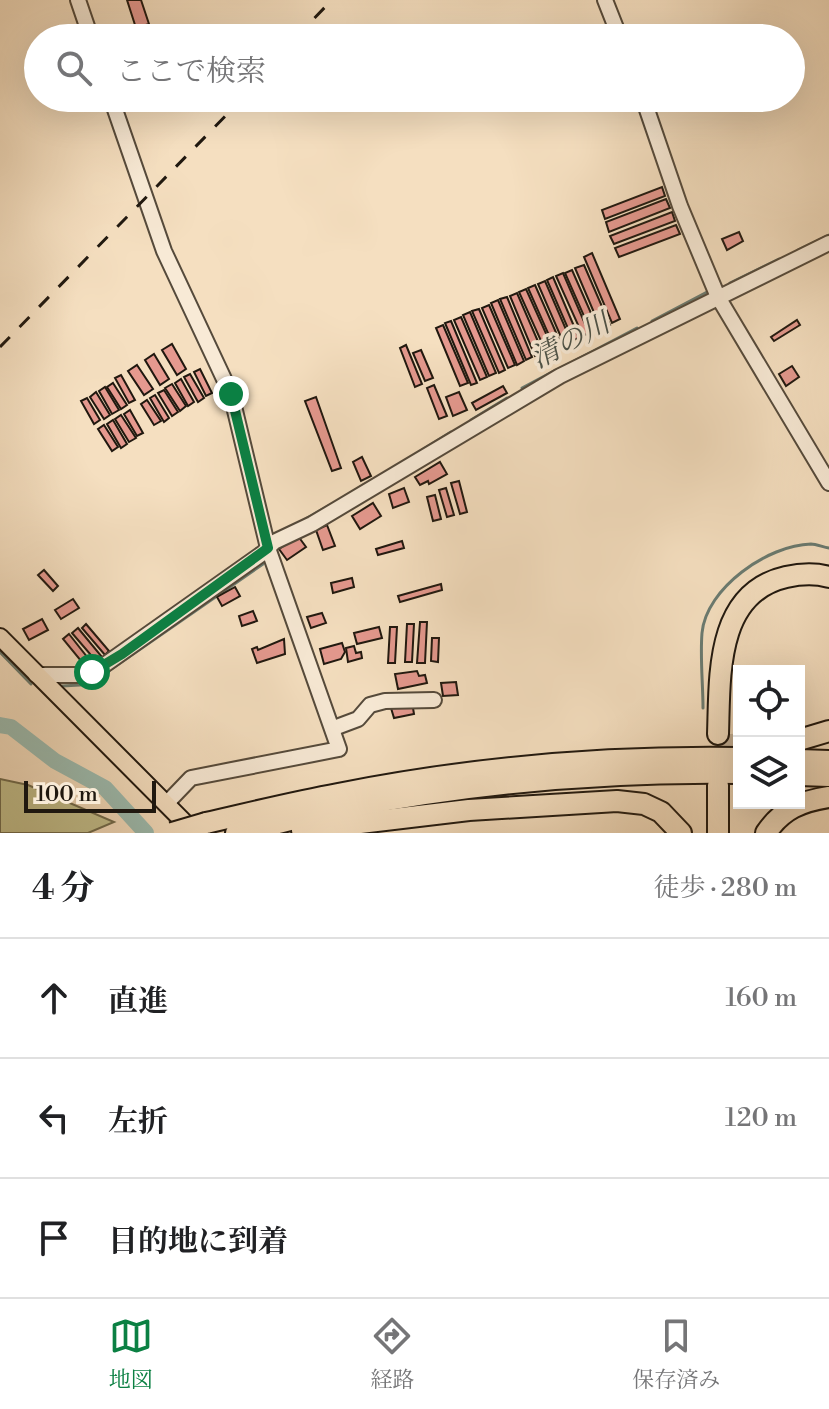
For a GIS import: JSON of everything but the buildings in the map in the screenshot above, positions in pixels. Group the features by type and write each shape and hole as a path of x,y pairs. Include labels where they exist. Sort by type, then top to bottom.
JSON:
{"highway":[{"path":"728,737 723,649 740,606 755,591 773,580 800,574 829,577"},
{"path":"728,737 732,655 736,634 746,616 757,602 778,589 801,584 829,587"},
{"path":"805,738 829,731"},
{"path":"172,833 353,791 728,737"},
{"path":"511,768 656,758 733,758"},
{"path":"805,760 829,761"},
{"path":"805,775 829,776"},
{"path":"236,833 342,808 500,784 590,776 729,781"},
{"path":"718,833 729,781"},
{"path":"728,833 729,781"},
{"path":"766,833 773,822 794,806 829,797"},
{"path":"286,833 385,818 617,801 644,804 661,812 681,833"}],"main road":[{"path":"0,637 166,804 201,828"}],"street":[{"path":"78,0 86,24"},
{"path":"605,0 614,24"},
{"path":"116,112 164,251 231,394 268,548 339,749 191,778 166,804"},
{"path":"648,112 680,206 718,297 829,483"},
{"path":"36,675 80,675 103,666 274,542 325,516 560,376 829,243"},
{"path":"334,728 358,719 370,705 385,701 434,700"}],"shaded area":[{"path":"0,779 28,785 114,822 88,833 0,833"}],"waterway":[{"name":"清の川","path":"798,250 829,235"},
{"name":"清の川","path":"730,283 779,259"},
{"name":"清の川","path":"652,321 709,291"},
{"name":"清の川","path":"561,368 637,328"},
{"name":"清の川","path":"522,388 554,371"},
{"name":"清の川","path":"471,420 507,398"},
{"name":"清の川","path":"419,452 451,432"},
{"name":"清の川","path":"344,497 365,484"},
{"name":"清の川","path":"302,521 330,505"},
{"path":"703,708 702,633 706,616 715,600 742,572 776,552 811,544 829,548"},
{"name":"清の川","path":"62,686 80,685 100,677 263,564"},
{"name":"清の川","path":"0,652 31,684"},
{"path":"0,725 11,727 55,761 105,788 146,833"}],"tunnel":[{"path":"728,734 729,786"}],"railway":[{"path":"309,24 332,0"},
{"path":"0,347 229,112"}],"route":[{"path":"92,672 122,654 268,548 231,394"}]}
